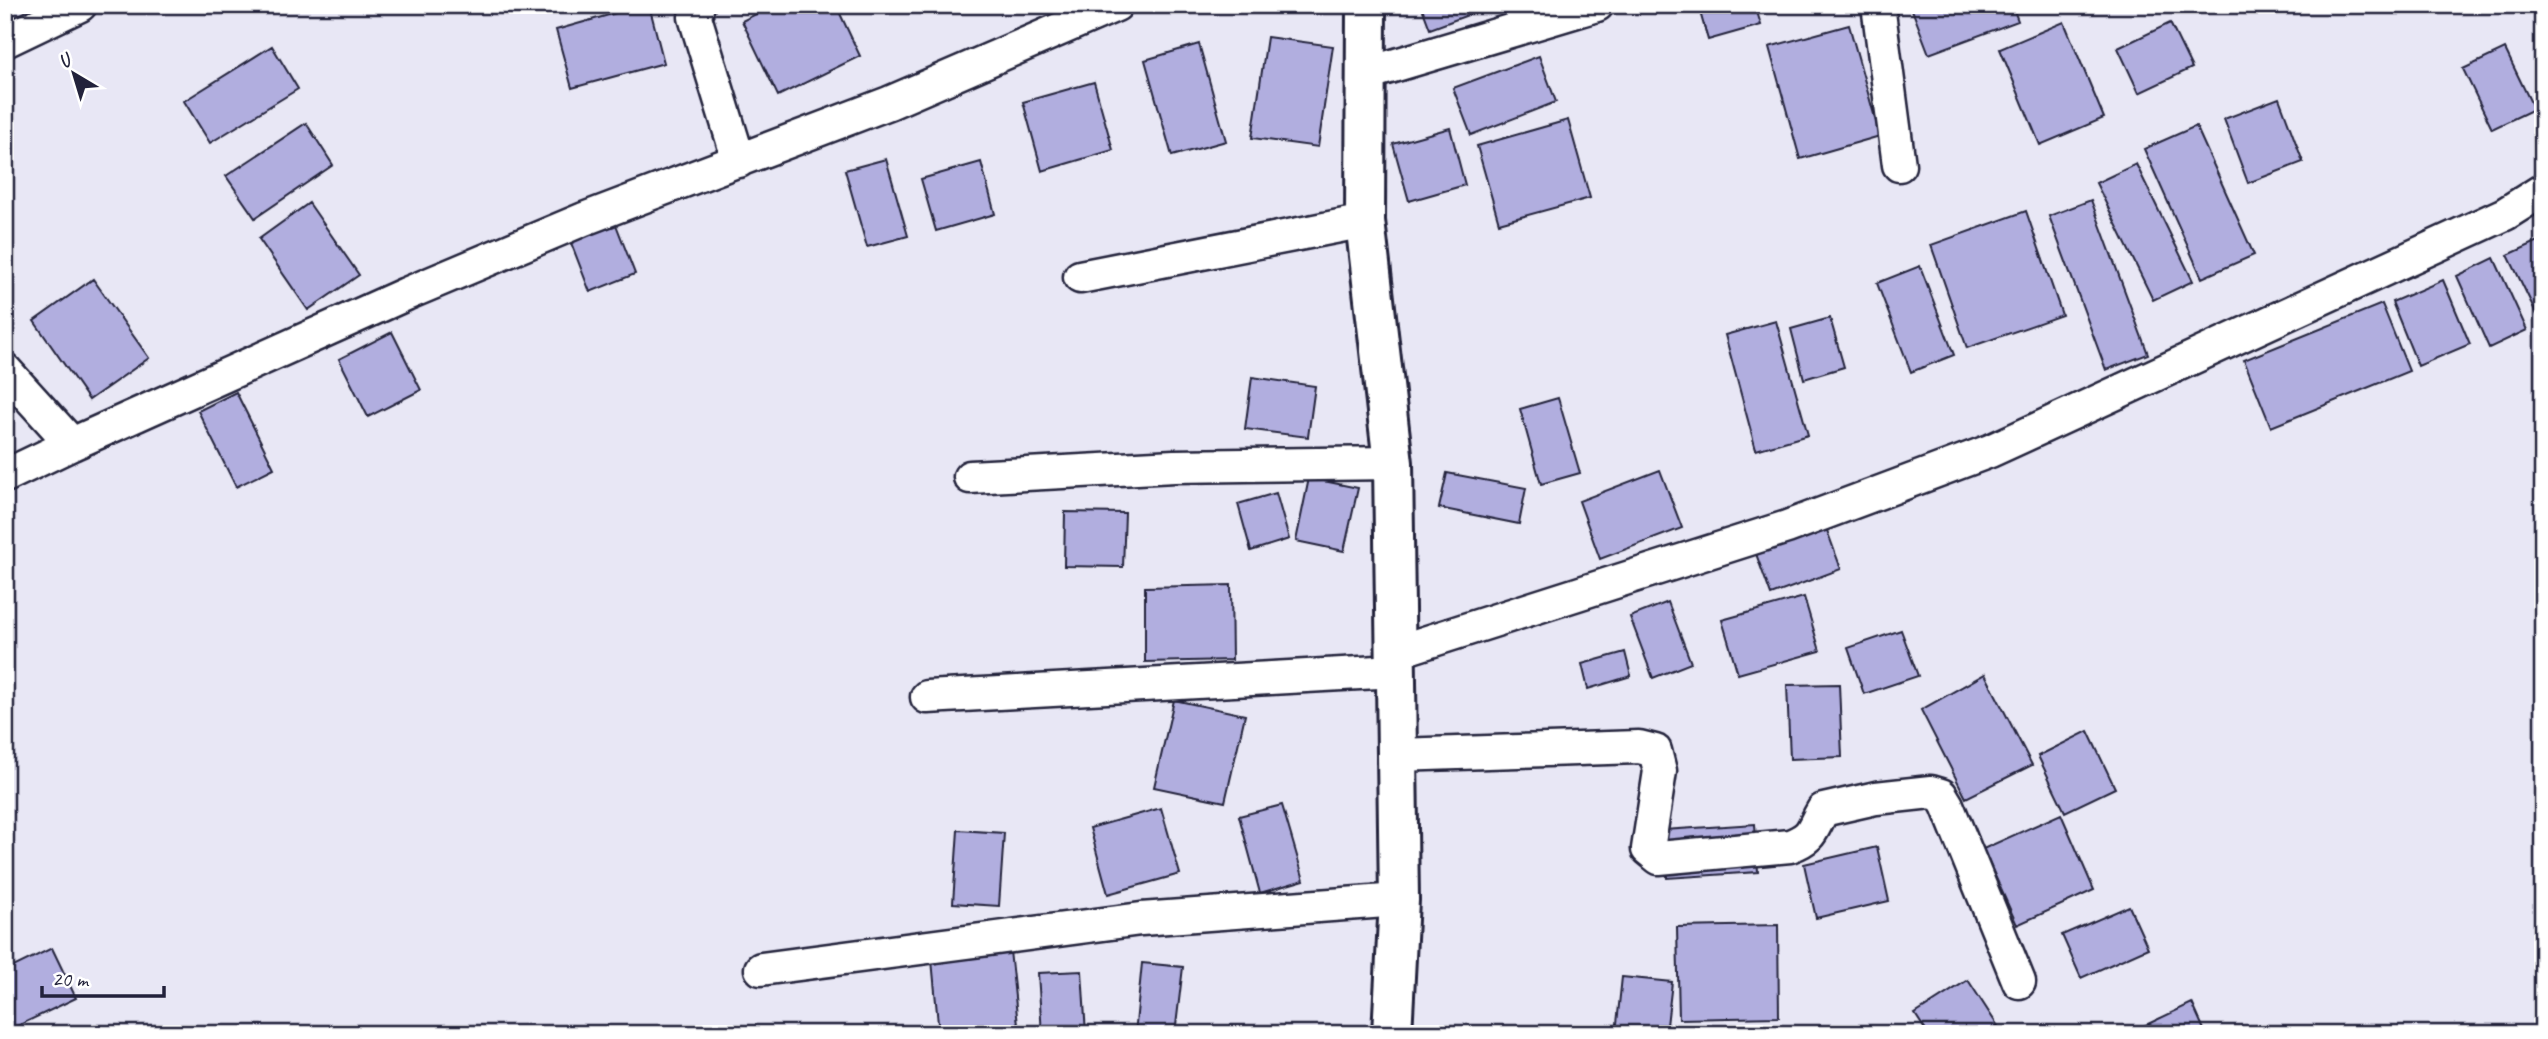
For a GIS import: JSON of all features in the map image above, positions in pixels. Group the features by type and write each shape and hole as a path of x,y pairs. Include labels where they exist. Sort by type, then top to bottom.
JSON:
{"main road":[{"path":"1366,5 1365,221 1394,463 1399,900 1392,1034"}],"street":[{"path":"5,41 80,5"},
{"path":"698,5 695,18 739,161"},
{"path":"5,476 72,443 418,288 584,219 739,161 991,60 1116,5"},
{"path":"1366,74 1597,5"},
{"path":"1878,5 1899,165"},
{"path":"927,697 1396,662 1787,527 1990,451 2505,214 2543,190"},
{"path":"1080,277 1365,221"},
{"path":"5,370 72,443"},
{"path":"970,477 1174,466 1394,463"},
{"path":"1397,755 1639,747 1655,751 1660,771 1648,849 1659,858 1790,846 1804,841 1812,834 1823,810 1876,798 1931,792 1941,795 2019,982"},
{"path":"761,969 1142,919 1399,900"}],"building":[{"path":"649,5 664,63 572,88 556,30"},
{"path":"774,5 836,5 860,56 778,96 742,21"},
{"path":"1421,5 1495,5 1430,29"},
{"path":"1698,5 1755,5 1761,25 1708,40"},
{"path":"2012,5 2018,21 1929,54 1911,7"},
{"path":"2064,22 2104,118 2040,145 2000,49"},
{"path":"2170,23 2192,68 2139,93 2118,48"},
{"path":"1849,25 1880,136 1800,159 1769,47"},
{"path":"1267,37 1333,46 1318,147 1252,138"},
{"path":"1199,44 1226,141 1172,156 1145,60"},
{"path":"272,46 298,89 210,143 184,101"},
{"path":"2505,49 2534,109 2492,129 2463,69"},
{"path":"1539,56 1556,102 1471,135 1453,88"},
{"path":"1094,82 1113,150 1042,171 1023,102"},
{"path":"2279,98 2303,162 2248,183 2224,119"},
{"path":"1568,120 1590,198 1499,223 1477,146"},
{"path":"306,123 333,165 255,218 226,176"},
{"path":"2196,126 2254,255 2202,278 2144,149"},
{"path":"1450,128 1465,185 1409,201 1393,144"},
{"path":"886,159 908,236 867,247 845,170"},
{"path":"981,162 995,214 936,231 921,179"},
{"path":"2136,164 2193,281 2153,300 2096,183"},
{"path":"2091,200 2148,354 2106,370 2049,216"},
{"path":"309,203 359,275 308,310 259,239"},
{"path":"2026,211 2062,315 1967,348 1931,245"},
{"path":"615,222 635,274 590,292 570,240"},
{"path":"2543,239 2543,318 2539,319 2508,255"},
{"path":"2494,258 2527,330 2489,348 2457,276"},
{"path":"1920,266 1954,355 1911,372 1877,283"},
{"path":"93,279 149,358 89,400 34,321"},
{"path":"2443,280 2470,344 2418,366 2392,302"},
{"path":"2382,304 2409,371 2271,427 2244,360"},
{"path":"1830,318 1844,367 1804,379 1791,329"},
{"path":"1776,321 1808,435 1756,450 1725,335"},
{"path":"392,332 421,390 368,417 339,359"},
{"path":"1252,377 1315,386 1308,437 1245,429"},
{"path":"236,392 274,468 236,487 198,411"},
{"path":"1558,398 1580,473 1541,484 1520,409"},
{"path":"1660,470 1682,528 1600,559 1579,501"},
{"path":"1447,473 1526,488 1519,524 1439,508"},
{"path":"1309,478 1358,488 1344,551 1296,541"},
{"path":"1276,493 1289,539 1251,551 1238,504"},
{"path":"1065,512 1125,513 1123,567 1064,566"},
{"path":"1825,525 1841,569 1771,595 1755,551"},
{"path":"1231,585 1232,660 1145,662 1145,587"},
{"path":"1804,597 1820,651 1738,674 1722,620"},
{"path":"1668,602 1691,663 1653,678 1630,617"},
{"path":"1901,630 1918,676 1864,694 1848,648"},
{"path":"1625,652 1631,676 1588,689 1582,664"},
{"path":"1985,674 2032,765 1966,798 1921,710"},
{"path":"1839,684 1842,757 1790,759 1787,685"},
{"path":"1174,700 1245,715 1225,802 1154,787"},
{"path":"2088,731 2115,788 2065,812 2038,756"},
{"path":"1282,805 1304,880 1260,893 1239,816"},
{"path":"1161,808 1180,874 1108,894 1090,828"},
{"path":"2061,814 2094,890 2017,925 1983,849"},
{"path":"1755,824 1758,872 1667,878 1664,830"},
{"path":"958,830 1004,833 999,906 953,903"},
{"path":"1877,847 1889,901 1816,918 1804,864"},
{"path":"2129,906 2148,948 2081,978 2062,935"},
{"path":"1778,925 1779,1017 1679,1019 1677,927"},
{"path":"52,948 76,998 5,1032 5,971"},
{"path":"1010,951 1019,1034 939,1034 932,960"},
{"path":"1142,963 1183,967 1175,1034 1135,1034"},
{"path":"1082,971 1086,1034 1042,1034 1038,973"},
{"path":"1622,977 1672,982 1666,1034 1616,1033"},
{"path":"1968,980 2003,1034 1928,1034 1915,1014"},
{"path":"2192,1003 2206,1034 2127,1034"}]}
